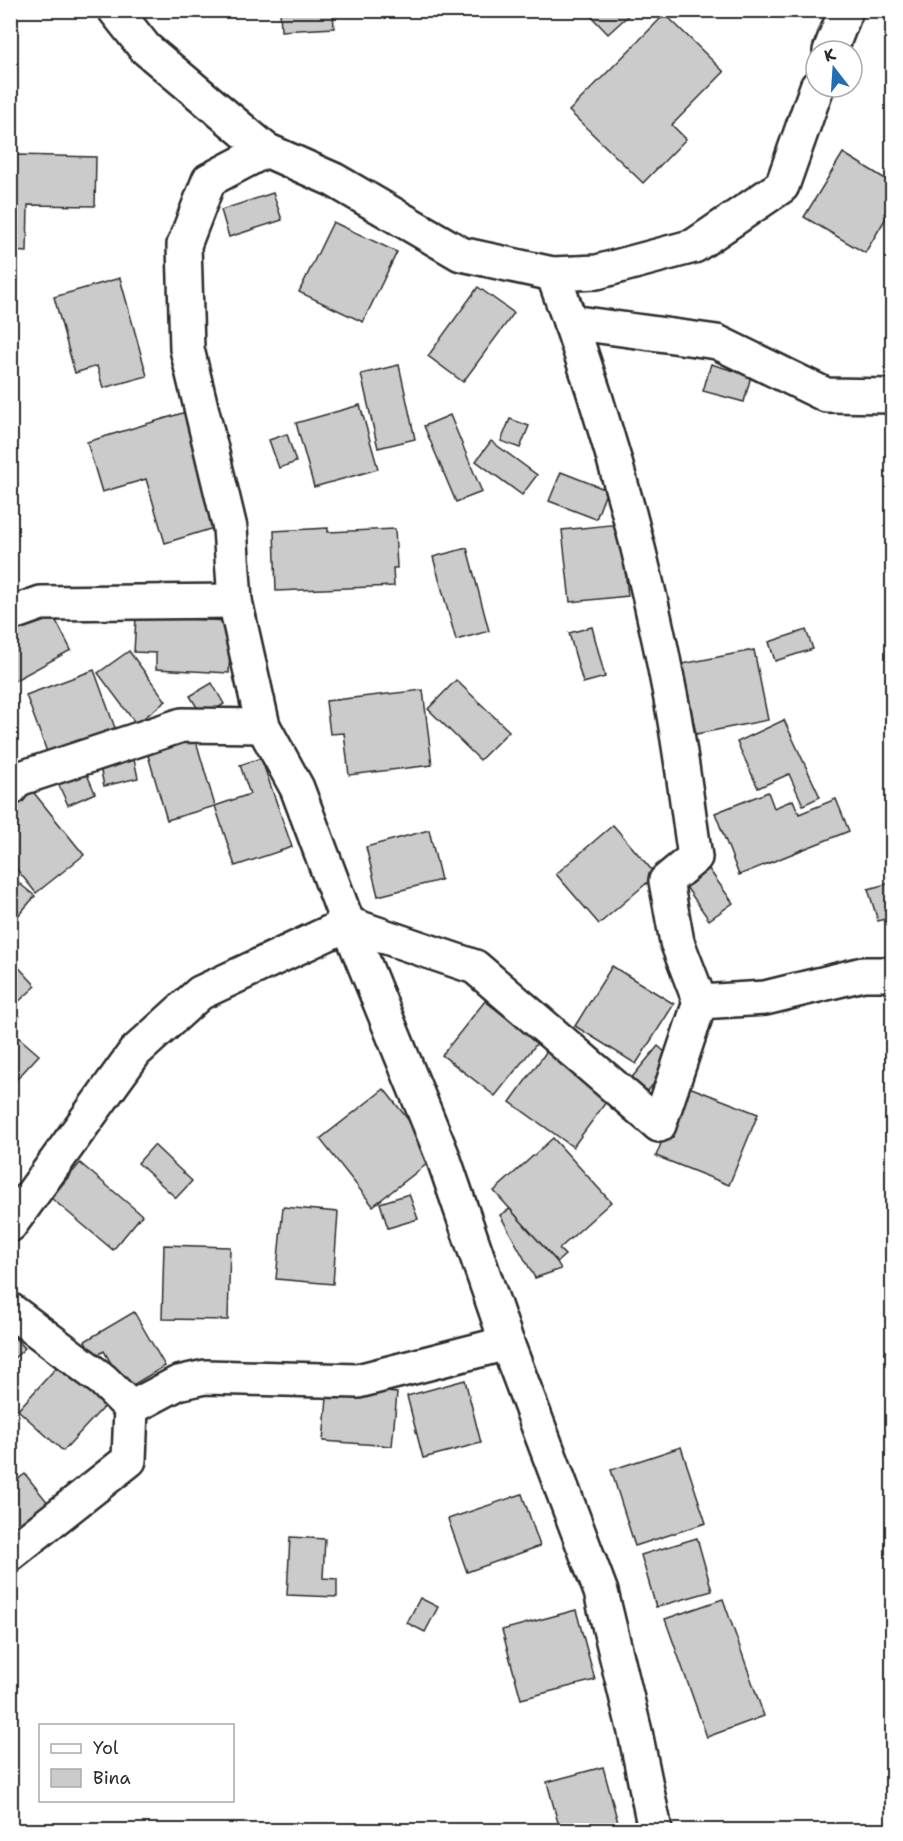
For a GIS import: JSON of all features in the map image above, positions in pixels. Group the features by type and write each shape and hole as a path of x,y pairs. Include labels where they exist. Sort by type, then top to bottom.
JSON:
{"street":[{"path":"115,10 144,48 266,150 333,180 461,254 553,274 597,272 694,246 782,186 813,99"},
{"path":"835,39 846,10"},
{"path":"266,150 209,180 184,245 187,349 230,528 236,601 263,726 297,788 348,924 443,1157 507,1343 601,1592 635,1732 655,1830"},
{"path":"10,1225 135,1052 192,1000 200,993 348,924 475,967 659,1125 700,1002 677,942 666,881 695,857 671,699 630,520 584,357 553,274"},
{"path":"570,322 717,342 826,395 892,396"},
{"path":"10,614 41,603 236,601"},
{"path":"10,789 18,779 182,724 263,726"},
{"path":"700,1002 765,998 863,974 892,974"},
{"path":"10,1310 103,1380 131,1408 129,1460 10,1554"},
{"path":"131,1408 178,1383 205,1377 358,1381 507,1343"}],"building":[{"path":"280,10 333,10 334,28 281,31"},
{"path":"585,10 628,10 631,13 608,34"},
{"path":"665,14 724,72 672,125 686,139 643,183 569,111"},
{"path":"843,153 892,183 892,208 865,253 804,217"},
{"path":"16,155 96,157 95,206 28,205 27,252 10,251 10,197 15,197"},
{"path":"273,193 282,220 229,237 221,210"},
{"path":"333,222 397,252 363,322 299,292"},
{"path":"120,278 147,376 103,388 97,366 75,373 54,297"},
{"path":"478,287 514,313 463,382 428,356"},
{"path":"711,364 751,376 744,402 703,391"},
{"path":"399,365 415,439 378,448 361,374"},
{"path":"360,405 378,469 314,487 296,423"},
{"path":"186,412 220,526 165,543 146,479 102,492 87,442"},
{"path":"450,415 482,492 456,502 424,426"},
{"path":"510,419 529,426 520,448 501,441"},
{"path":"287,434 296,462 279,468 269,440"},
{"path":"491,441 537,475 522,495 476,461"},
{"path":"561,472 607,490 596,519 549,501"},
{"path":"620,524 628,596 570,602 562,530"},
{"path":"328,528 328,532 395,529 397,568 393,568 394,586 276,591 274,531"},
{"path":"467,548 489,631 456,640 433,557"},
{"path":"50,609 71,650 10,683 10,630"},
{"path":"136,617 231,621 229,673 156,669 156,653 134,652"},
{"path":"592,627 605,677 583,683 569,633"},
{"path":"806,630 813,649 775,661 769,642"},
{"path":"754,650 768,720 696,734 682,664"},
{"path":"129,651 166,701 136,724 98,673"},
{"path":"94,670 115,728 47,752 26,695"},
{"path":"456,680 509,731 480,760 428,709"},
{"path":"212,683 224,704 203,717 190,696"},
{"path":"423,690 432,765 349,775 344,733 330,734 326,701"},
{"path":"784,720 820,797 803,805 789,774 758,788 737,742"},
{"path":"193,731 215,806 167,820 145,745"},
{"path":"133,755 138,778 104,786 99,762"},
{"path":"261,758 292,847 235,866 215,806 250,794 240,765"},
{"path":"83,765 95,793 68,805 55,777"},
{"path":"26,783 84,855 36,893 10,861 10,796"},
{"path":"768,792 774,808 793,800 799,814 836,799 849,831 739,875 715,813"},
{"path":"613,825 656,875 599,924 556,874"},
{"path":"429,830 441,880 378,896 366,847"},
{"path":"706,865 733,903 709,920 682,881"},
{"path":"10,876 35,896 10,925"},
{"path":"890,883 892,917 878,921 868,889"},
{"path":"10,958 36,986 17,1003 10,996"},
{"path":"612,966 674,1004 636,1064 575,1026"},
{"path":"485,1001 538,1042 495,1096 442,1055"},
{"path":"10,1009 19,1017 10,1025"},
{"path":"10,1030 39,1055 16,1080 10,1075"},
{"path":"658,1046 674,1060 645,1094 629,1081"},
{"path":"549,1048 612,1094 573,1147 510,1102"},
{"path":"684,1085 758,1114 729,1185 656,1156"},
{"path":"384,1089 437,1156 373,1206 320,1139"},
{"path":"553,1138 611,1202 559,1249 565,1255 557,1262 494,1191"},
{"path":"154,1145 192,1181 176,1198 138,1163"},
{"path":"80,1163 142,1215 113,1250 51,1198"},
{"path":"409,1194 418,1219 388,1228 380,1203"},
{"path":"283,1207 338,1212 333,1284 276,1279"},
{"path":"510,1209 561,1269 535,1278 500,1215"},
{"path":"164,1245 230,1247 228,1320 162,1319"},
{"path":"134,1312 165,1366 126,1389 104,1351 94,1357 85,1341"},
{"path":"10,1333 25,1348 10,1362"},
{"path":"65,1358 110,1400 63,1451 18,1410"},
{"path":"465,1380 481,1443 423,1458 407,1396"},
{"path":"328,1387 397,1393 392,1446 323,1441"},
{"path":"681,1447 706,1523 635,1546 611,1470"},
{"path":"25,1474 49,1504 10,1533 10,1485"},
{"path":"522,1494 540,1546 467,1572 448,1519"},
{"path":"290,1537 325,1539 323,1578 337,1579 337,1597 287,1595"},
{"path":"697,1538 712,1591 656,1607 641,1555"},
{"path":"420,1598 438,1607 425,1632 407,1623"},
{"path":"723,1599 764,1716 707,1737 665,1619"},
{"path":"576,1610 595,1680 521,1699 502,1630"},
{"path":"603,1767 620,1830 560,1830 547,1782"}]}
